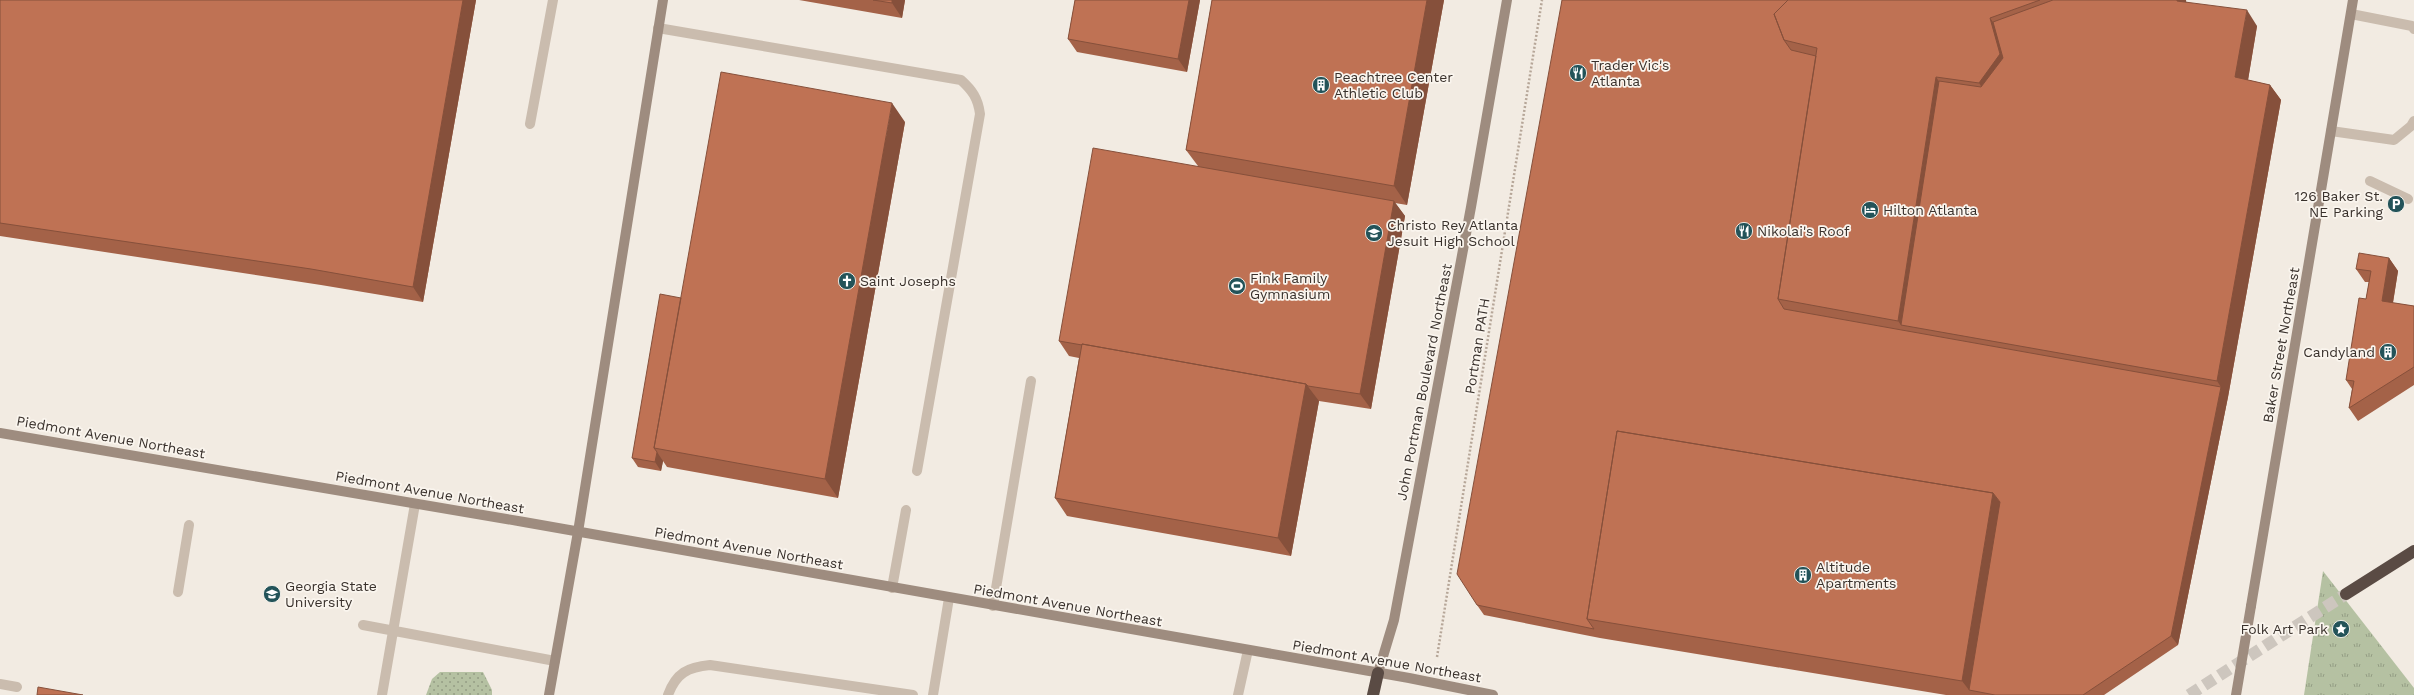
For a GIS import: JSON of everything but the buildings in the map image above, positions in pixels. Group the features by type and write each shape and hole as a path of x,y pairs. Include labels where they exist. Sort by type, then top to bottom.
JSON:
{"highway":[{"path":"2346,594 2414,551"},
{"path":"1373,695 1378,673"}],"main road":[{"path":"549,695 578,532 663,0"},
{"name":"John Portman Boulevard Northeast","path":"1378,673 1395,612 1470,214 1507,0"},
{"name":"Baker Street Northeast","path":"2236,695 2353,0"},
{"name":"Piedmont Avenue Northeast","path":"0,432 1248,650 1493,695"}],"lane":[{"path":"530,124 553,0"},
{"path":"2351,14 2412,26 2414,29"},
{"path":"658,28 961,80 972,90 978,102 980,114 917,471"},
{"path":"2331,131 2394,140 2413,125"},
{"path":"2370,181 2408,199"},
{"path":"993,606 1031,381"},
{"path":"382,695 415,504"},
{"path":"892,588 906,510"},
{"path":"178,592 189,525"},
{"path":"933,695 949,598"},
{"path":"363,625 555,661"},
{"path":"1238,695 1248,650"},
{"path":"668,695 673,681 692,667 710,665 913,695"},
{"path":"0,684 17,687"}],"path":[{"name":"Portman PATH","path":"1433,683 1542,0"}],"green space":[{"name":"Folk Art Park","path":"2323,571 2414,688 2414,695 2304,695"},
{"path":"440,672 483,672 492,690 492,695 426,695 432,679"}],"tunnel":[{"path":"2189,695 2346,594"}],"place":[{"name":"Trader Vic's Atlanta","path":"1578,73"},
{"name":"Peachtree Center Athletic Club","path":"1321,85"},
{"name":"126 Baker St. NE Parking","path":"2396,204"},
{"name":"Hilton Atlanta","path":"1870,210"},
{"name":"Nikolai's Roof","path":"1744,231"},
{"name":"Christo Rey Atlanta Jesuit High School","path":"1374,233"},
{"name":"Saint Josephs","path":"847,281"},
{"name":"Fink Family Gymnasium","path":"1237,286"},
{"name":"Candyland","path":"2388,352"},
{"name":"Altitude Apartments","path":"1803,575"},
{"name":"Georgia State University","path":"272,594"},
{"name":"Folk Art Park","path":"2341,629"}]}
